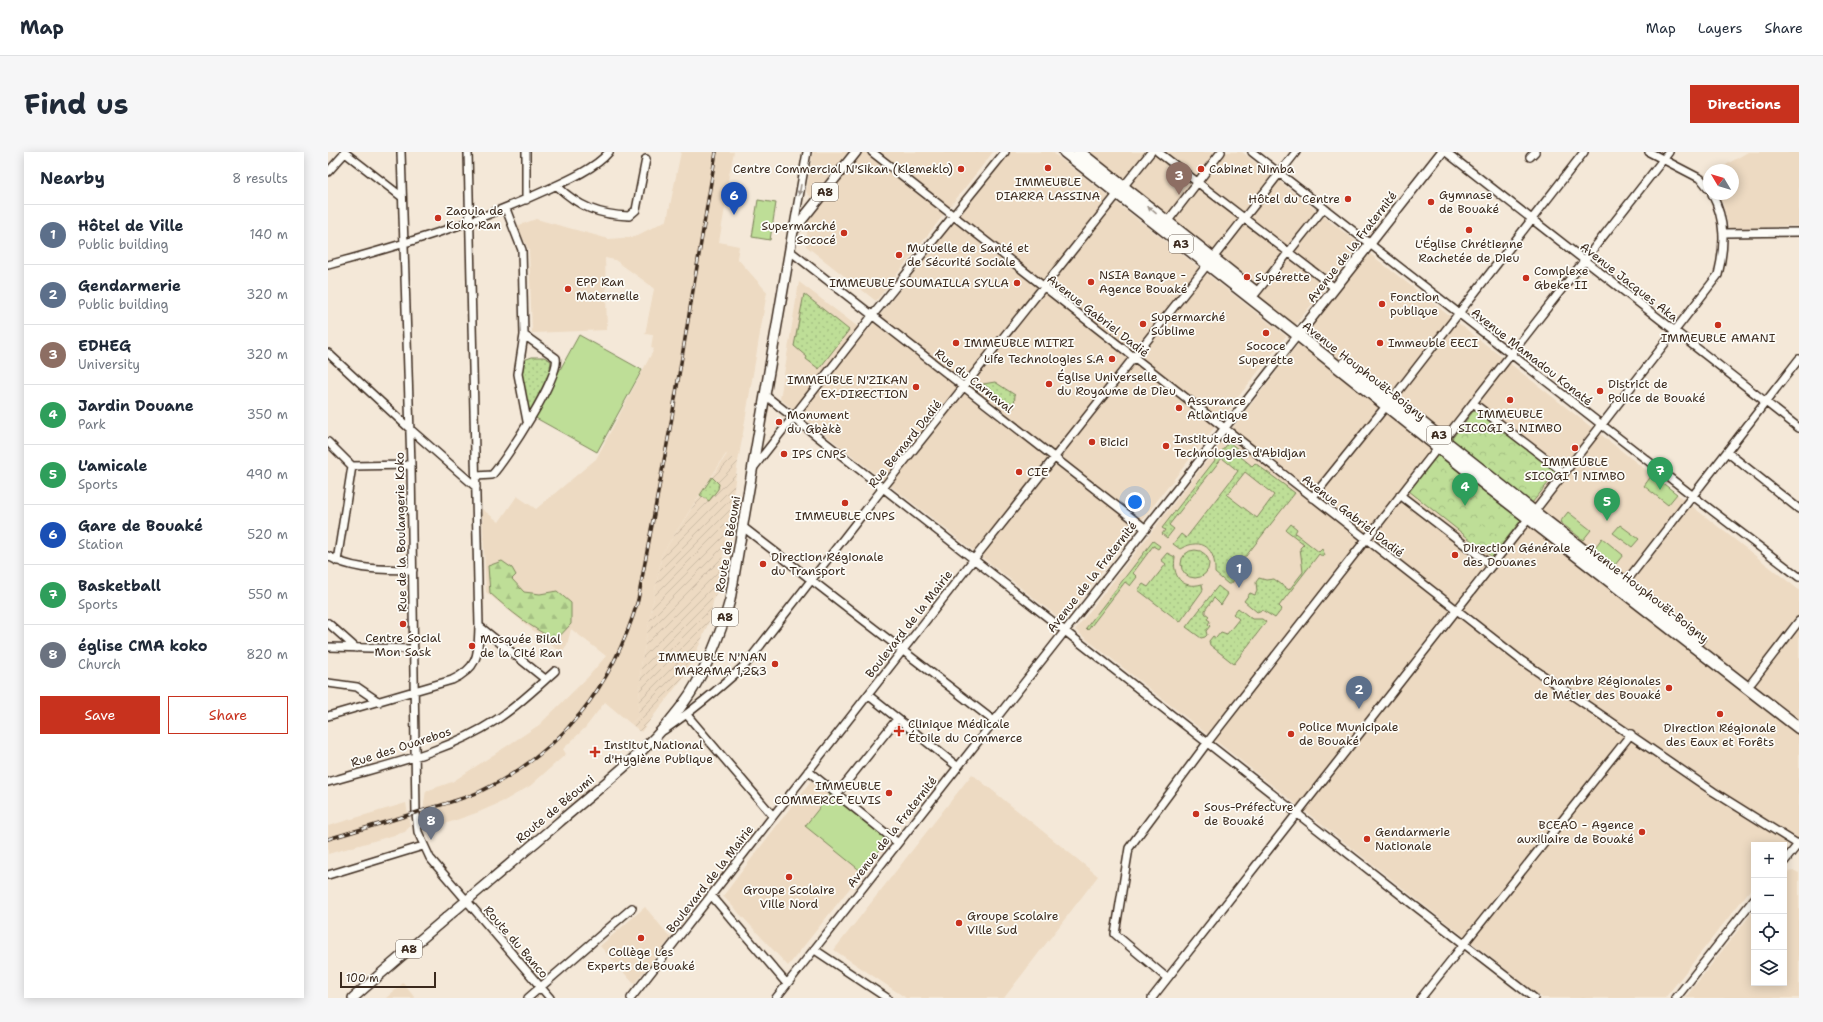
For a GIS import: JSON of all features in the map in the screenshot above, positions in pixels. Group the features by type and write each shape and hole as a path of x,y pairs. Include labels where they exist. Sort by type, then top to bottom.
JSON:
{"highway":[{"name":"Avenue Houphouët-Boigny","path":"1065,152 1167,222 1210,261 1256,293 1300,332"},
{"name":"Avenue Houphouët-Boigny","path":"1079,152 1121,191 1442,443 1799,728"},
{"name":"Avenue Houphouët-Boigny","path":"1532,515 1625,583 1799,718"}],"main road":[{"name":"A8","path":"793,231 856,152"},
{"name":"Avenue de la Fraternité","path":"1300,332 1442,152"},
{"name":"Route de Béoumi","path":"352,998 465,900 606,782 659,734 690,694 710,658 719,636 730,600 793,231"}],"street":[{"path":"401,152 403,244"},
{"path":"328,716 452,680 463,675 471,667 478,654 479,626 468,152"},
{"path":"526,152 526,200"},
{"path":"328,265 403,244 506,209 574,178 609,152"},
{"path":"793,231 807,152"},
{"name":"Avenue Gabriel Dadié","path":"872,152 1312,498 1522,660 1714,792 1799,844"},
{"path":"753,468 872,316 1005,152"},
{"name":"Rue Bernard Dadié","path":"659,734 687,715 746,664 883,488 1151,152"},
{"path":"1158,152 1335,288"},
{"path":"1167,222 1221,152"},
{"name":"Avenue Mamadou Konaté","path":"1252,152 1799,577"},
{"name":"Boulevard de la Mairie","path":"631,998 974,559 1296,152"},
{"name":"Avenue Jacques Aka","path":"1446,152 1799,428"},
{"path":"1312,498 1390,402 1584,152"},
{"path":"1649,152 1701,179 1703,182"},
{"path":"1167,978 1115,934 1128,851 1207,743 1669,152"},
{"path":"328,172 344,153 402,197"},
{"path":"557,186 570,199 589,209 616,216 629,216 636,210 646,159"},
{"path":"1156,997 1167,978 1491,565 1532,515 1601,424 1718,275 1723,254 1724,233 1722,218 1714,200"},
{"path":"1256,293 1324,208"},
{"path":"506,209 522,250 524,335 518,374 527,421"},
{"path":"1724,233 1799,232"},
{"name":"Rue de la Boulangerie Koko","path":"403,244 411,465 416,820 418,832 430,858 465,900"},
{"name":"Rue du Carnaval","path":"790,251 1146,529"},
{"name":"Avenue de la Fraternité","path":"776,998 1300,332"},
{"path":"476,476 492,475 499,468 527,421 537,408 557,366 556,358 524,335"},
{"path":"328,353 476,488"},
{"path":"1625,583 1799,359"},
{"path":"766,396 1296,813 1534,998"},
{"path":"1473,403 1564,472"},
{"path":"329,445 352,466 411,465"},
{"path":"1727,452 1799,509"},
{"path":"337,561 352,466"},
{"path":"1400,495 1491,565"},
{"path":"743,527 994,721"},
{"path":"328,556 357,568 413,570"},
{"path":"1752,682 1799,621"},
{"path":"328,623 356,648"},
{"path":"479,626 545,679"},
{"path":"328,647 414,649"},
{"name":"Rue des Ouarebos","path":"328,782 415,757 458,741 496,720 524,699 555,671"},
{"path":"328,683 357,687 379,702"},
{"path":"868,695 958,767"},
{"path":"687,715 773,816"},
{"path":"837,794 897,718"},
{"path":"1421,998 1630,734"},
{"path":"808,771 898,843"},
{"path":"1787,858 1799,844"},
{"path":"328,875 424,846"},
{"path":"711,895 787,984"},
{"name":"Route du Banco","path":"465,900 550,998"},
{"path":"1676,998 1751,903"},
{"path":"528,998 632,908"},
{"path":"815,950 887,998"}],"shaded area":[{"path":"681,152 734,152 727,185 729,185 719,242 739,246 737,258 767,292 738,462 726,454 662,554 641,666 638,717 631,724 605,702 585,728 563,749 566,754 530,786 504,801 479,812 425,831 424,803 426,791 452,782 539,725 588,677 606,656 571,629 567,645 561,653 486,592 482,509 499,522 517,496 536,509 596,459 654,349 651,348 653,335 645,334 654,289 615,260 605,258 607,330 532,333 529,250 517,226 536,219 609,239 634,237 667,220"},
{"path":"813,152 848,152 812,198 806,192"},
{"path":"862,152 993,152 876,301 806,246 808,222"},
{"path":"1008,152 1052,152 1286,336 1063,621 780,399 799,282 866,333"},
{"path":"1071,152 1242,152 1359,244 1294,327"},
{"path":"1748,152 1799,152 1799,226 1729,228 1723,204 1720,200 1739,200 1739,164 1727,164"},
{"path":"1369,253 1799,590 1799,843 1791,838 1787,843 1751,842 1751,889 1665,998 1542,998 1075,630"},
{"path":"727,454 738,462 717,592 714,597 710,619 699,646 683,678 641,732 631,724 638,717 641,666 662,554"},
{"path":"972,774 1098,876 1004,998 906,998 834,950"},
{"path":"813,778 888,840 788,966 723,896"},
{"path":"406,803 410,826 405,832 328,854 328,826"},
{"path":"1795,871 1799,873 1799,998 1685,998 1751,914 1751,986 1787,986 1787,872"},
{"path":"645,907 671,938 634,984 600,946"},
{"path":"403,983 415,998 386,998 401,985"}],"green space":[{"path":"758,200 776,203 770,240 752,237"},
{"path":"804,294 849,330 819,369 806,359 807,357 794,346"},
{"path":"579,335 642,370 597,452 534,417"},
{"path":"532,357 544,357 551,361 548,384 536,408 526,414 520,380 524,360"},
{"path":"995,382 1015,395 1014,408 983,384"},
{"path":"1475,409 1557,472 1528,508 1447,445"},
{"path":"1229,442 1243,453 1241,457 1252,466 1255,463 1295,493 1246,556 1235,558 1237,576 1231,584 1228,584 1215,573 1213,557 1206,547 1195,544 1188,545 1180,549 1173,544 1181,534 1186,538 1238,471 1222,458 1169,525 1174,529 1167,538 1162,534 1165,530 1162,528","holes":["1245,472 1274,495 1257,518 1227,495"]},
{"path":"1438,455 1521,520 1492,557 1409,491"},
{"path":"1652,475 1677,494 1668,505 1644,486"},
{"path":"712,477 719,484 718,489 709,501 700,495"},
{"path":"1568,512 1591,530 1583,540 1560,522"},
{"path":"1291,524 1297,529 1295,533 1319,552 1322,549 1325,555 1323,557 1319,554 1279,606 1282,609 1275,618 1262,610 1257,612 1244,601 1250,593 1255,595 1257,591 1256,582 1259,578 1266,580 1274,579 1289,590 1303,572 1300,548 1304,544 1286,530"},
{"path":"1620,525 1639,539 1632,547 1613,533"},
{"path":"1602,538 1623,555 1615,565 1594,549"},
{"path":"1153,541 1160,546 1158,549 1153,546 1133,573 1137,577 1130,586 1125,582 1088,630 1086,628"},
{"path":"1195,550 1205,554 1209,564 1205,574 1195,578 1185,574 1181,564 1185,554"},
{"path":"1167,553 1175,557 1175,570 1183,583 1188,585 1202,584 1203,590 1180,622 1138,590 1143,584 1148,587 1166,564 1161,560"},
{"path":"502,561 512,568 516,575 512,579 524,592 540,594 557,591 571,603 571,624 556,640 521,619 490,593 488,566"},
{"path":"1218,586 1228,594 1221,605 1214,598 1205,610 1205,613 1209,616 1207,619 1210,621 1208,624 1210,626 1206,631 1207,635 1201,638 1186,627"},
{"path":"1238,608 1252,619 1262,619 1266,622 1234,664 1210,645 1209,641 1213,636 1216,638 1221,632 1227,634 1239,619 1233,614"},
{"path":"831,793 888,840 862,872 805,826"}],"railway":[{"path":"328,839 465,798 508,776 535,758 559,737 580,714 598,689 614,661 638,600 671,423 716,152"}],"place":[{"name":"IMMEUBLE DIARRA LASSINA","path":"1048,168"},
{"name":"Centre Commercial N'Sikan (Klemeklo)","path":"961,169"},
{"name":"Cabinet Nimba","path":"1201,169"},
{"name":"EDHEG","path":"1179,195"},
{"name":"Hôtel du Centre","path":"1348,199"},
{"name":"Gymnase de Bouaké","path":"1431,202"},
{"name":"Gare de Bouaké","path":"734,215"},
{"name":"Zaouia de Koko Ran","path":"438,218"},
{"name":"L'Église Chrétienne Rachetée de Dieu","path":"1469,230"},
{"name":"Supermarché Sococé","path":"844,233"},
{"name":"Mutuelle de Santé et de Sécurité Sociale","path":"899,255"},
{"name":"Supérette","path":"1247,277"},
{"name":"Complexe Gbeke II","path":"1526,278"},
{"name":"NSIA Banque - Agence Bouaké","path":"1091,282"},
{"name":"IMMEUBLE SOUMAILLA SYLLA","path":"1017,283"},
{"name":"EPP Ran Maternelle","path":"568,289"},
{"name":"Fonction publique","path":"1382,304"},
{"name":"Supermarché Sublime","path":"1143,324"},
{"name":"IMMEUBLE AMANI","path":"1718,325"},
{"name":"Sococe Superette","path":"1266,333"},
{"name":"IMMEUBLE MITRI","path":"956,343"},
{"name":"Immeuble EECI","path":"1380,343"},
{"name":"Life Technologies S.A","path":"1112,359"},
{"name":"Église Universelle du Royaume de Dieu","path":"1049,384"},
{"name":"IMMEUBLE N'ZIKAN EX-DIRECTION","path":"916,387"},
{"name":"District de Police de Bouaké","path":"1600,391"},
{"name":"IMMEUBLE SICOGI 3 NIMBO","path":"1510,400"},
{"name":"Assurance Atlantique","path":"1179,408"},
{"name":"Monument du Gbèkè","path":"779,422"},
{"name":"Bicici","path":"1092,442"},
{"name":"Institut des Technologies d'Abidjan","path":"1166,446"},
{"name":"IMMEUBLE SICOGI 1 NIMBO","path":"1575,448"},
{"name":"IPS CNPS","path":"784,454"},
{"name":"CIE","path":"1019,472"},
{"name":"Basketball","path":"1660,490"},
{"name":"IMMEUBLE CNPS","path":"845,503"},
{"name":"Jardin Douane","path":"1465,506"},
{"name":"L'amicale","path":"1607,521"},
{"name":"Direction Générale des Douanes","path":"1455,555"},
{"name":"Direction Régionale du Transport","path":"763,564"},
{"name":"Hôtel de Ville","path":"1239,588"},
{"name":"Centre Social Mon Sask","path":"403,624"},
{"name":"Mosquée Bilal de la Cité Ran","path":"472,646"},
{"name":"IMMEUBLE N'NAN MARAMA 1,2&3","path":"775,664"},
{"name":"Chambre Régionales de Métier des Bouaké","path":"1669,688"},
{"name":"Gendarmerie","path":"1359,709"},
{"name":"Direction Régionale des Eaux et Forêts","path":"1720,714"},
{"name":"Clinique Médicale Étoile du Commerce","path":"899,731"},
{"name":"Police Municipale de Bouaké","path":"1291,734"},
{"name":"Institut National d'Hygiène Publique","path":"595,752"},
{"name":"IMMEUBLE COMMERCE ELVIS","path":"889,793"},
{"name":"Sous-Préfecture de Bouaké","path":"1196,814"},
{"name":"BCEAO - Agence auxiliaire de Bouaké","path":"1642,832"},
{"name":"Gendarmerie Nationale","path":"1367,839"},
{"name":"église CMA koko","path":"431,840"},
{"name":"Groupe Scolaire Ville Nord","path":"789,877"},
{"name":"Groupe Scolaire Ville Sud","path":"959,923"},
{"name":"Collège Les Experts de Bouaké","path":"641,938"}]}
